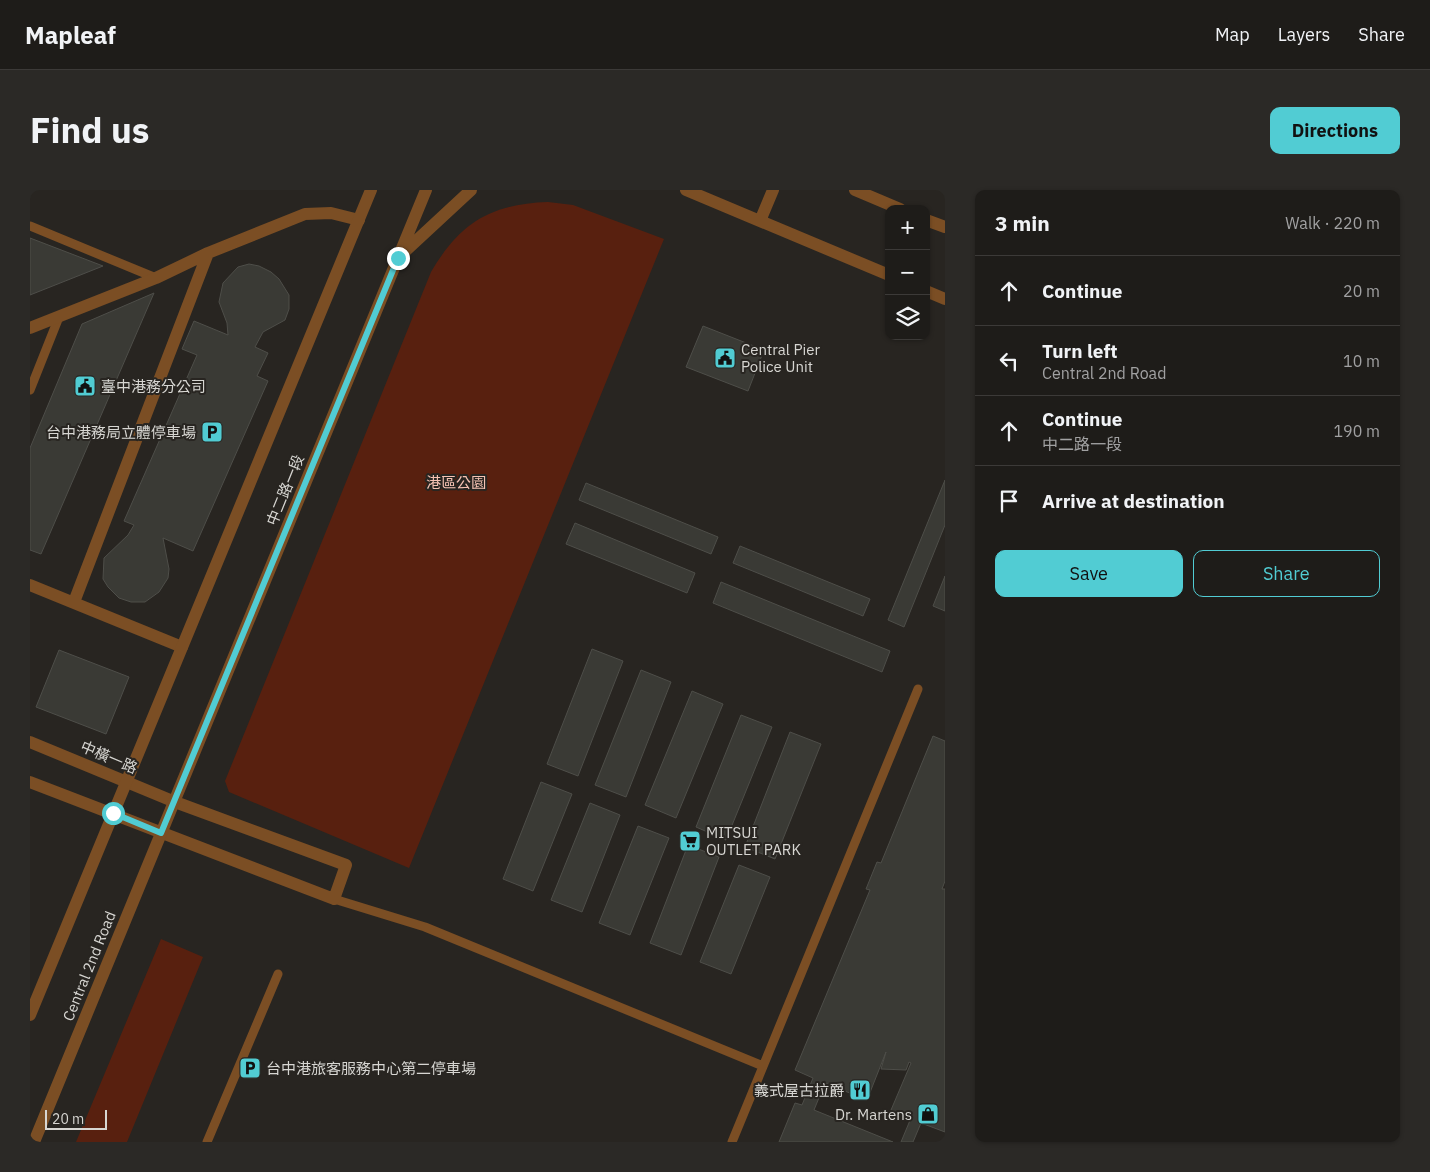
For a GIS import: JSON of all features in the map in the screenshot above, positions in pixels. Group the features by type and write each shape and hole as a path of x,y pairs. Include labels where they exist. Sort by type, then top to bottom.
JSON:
{"street":[{"path":"364,190 366,204"},
{"path":"30,1015 371,190"},
{"name":"中二路一段","path":"175,802 426,190"},
{"path":"398,258 472,190"},
{"path":"686,190 885,273"},
{"path":"760,221 773,190"},
{"path":"855,190 891,205"},
{"path":"30,328 156,278 208,253 305,214 331,213 359,220"},
{"path":"930,221 945,227"},
{"path":"74,602 208,253"},
{"path":"930,293 945,299"},
{"path":"30,585 182,647"},
{"name":"中橫一路","path":"30,742 175,802 346,865 334,899"},
{"path":"30,782 334,899"},
{"name":"Central 2nd Road","path":"34,1142 175,802"}],"lane":[{"path":"30,226 156,278"},
{"path":"30,390 59,317"},
{"path":"732,1142 918,689"},
{"path":"334,899 425,927 763,1066"},
{"path":"207,1142 278,974"}],"green space":[{"name":"港區公園","path":"548,202 573,205 664,239 409,868 229,792 225,781 431,272 453,241 479,219 509,207"},
{"path":"161,939 203,957 127,1142 76,1142"}],"building":[{"path":"30,238 103,266 30,295"},
{"path":"249,264 259,266 271,272 279,279 289,295 289,309 285,320 263,332 255,347 268,353 257,376 268,381 193,551 163,538 169,569 168,578 159,592 145,602 131,602 119,598 103,579 104,558 128,535 134,525 124,521 197,355 182,349 194,321 228,335 227,323 219,302 223,283 238,267"},
{"name":"臺中港務分公司","path":"154,293 41,554 30,550 30,448 82,324"},
{"name":"Central Pier Police Unit","path":"703,326 764,350 748,391 686,367"},
{"path":"945,480 945,525 904,627 888,620"},
{"path":"586,483 718,537 711,554 579,500"},
{"path":"575,523 695,573 687,593 566,544"},
{"path":"740,546 870,599 863,616 733,563"},
{"path":"945,576 945,611 933,606"},
{"path":"721,582 890,651 882,672 713,603"},
{"path":"592,649 623,661 578,776 547,764"},
{"path":"59,650 129,677 106,734 36,707"},
{"path":"641,670 671,682 626,797 595,785"},
{"path":"692,691 723,704 676,818 645,805"},
{"path":"741,715 772,727 726,840 696,827"},
{"path":"790,732 821,744 775,859 745,847"},
{"path":"933,736 945,741 945,881 942,889 945,889 945,1132 921,1123 913,1142 901,1142 911,1118 891,1110 911,1063 909,1062 906,1070 881,1069 886,1052 867,1100 825,1083 814,1110 893,1142 779,1142 795,1103 802,1105 813,1078 795,1070 870,890 866,889 877,862 881,863"},
{"path":"541,782 572,794 533,891 503,879"},
{"path":"590,803 620,815 582,912 551,900"},
{"path":"638,826 669,838 630,935 599,923"},
{"path":"688,845 719,857 681,955 650,943"},
{"path":"739,865 770,877 731,974 700,962"}],"place":[{"name":"Central Pier Police Unit","path":"725,358"},
{"name":"臺中港務分公司","path":"85,386"},
{"name":"台中港務局立體停車場","path":"212,432"},
{"name":"MITSUI OUTLET PARK","path":"690,841"},
{"name":"台中港旅客服務中心第二停車場","path":"250,1068"},
{"name":"義式屋古拉爵","path":"860,1090"},
{"name":"Dr. Martens","path":"928,1114"}],"route":[{"path":"113,813 161,833 398,258"}]}
